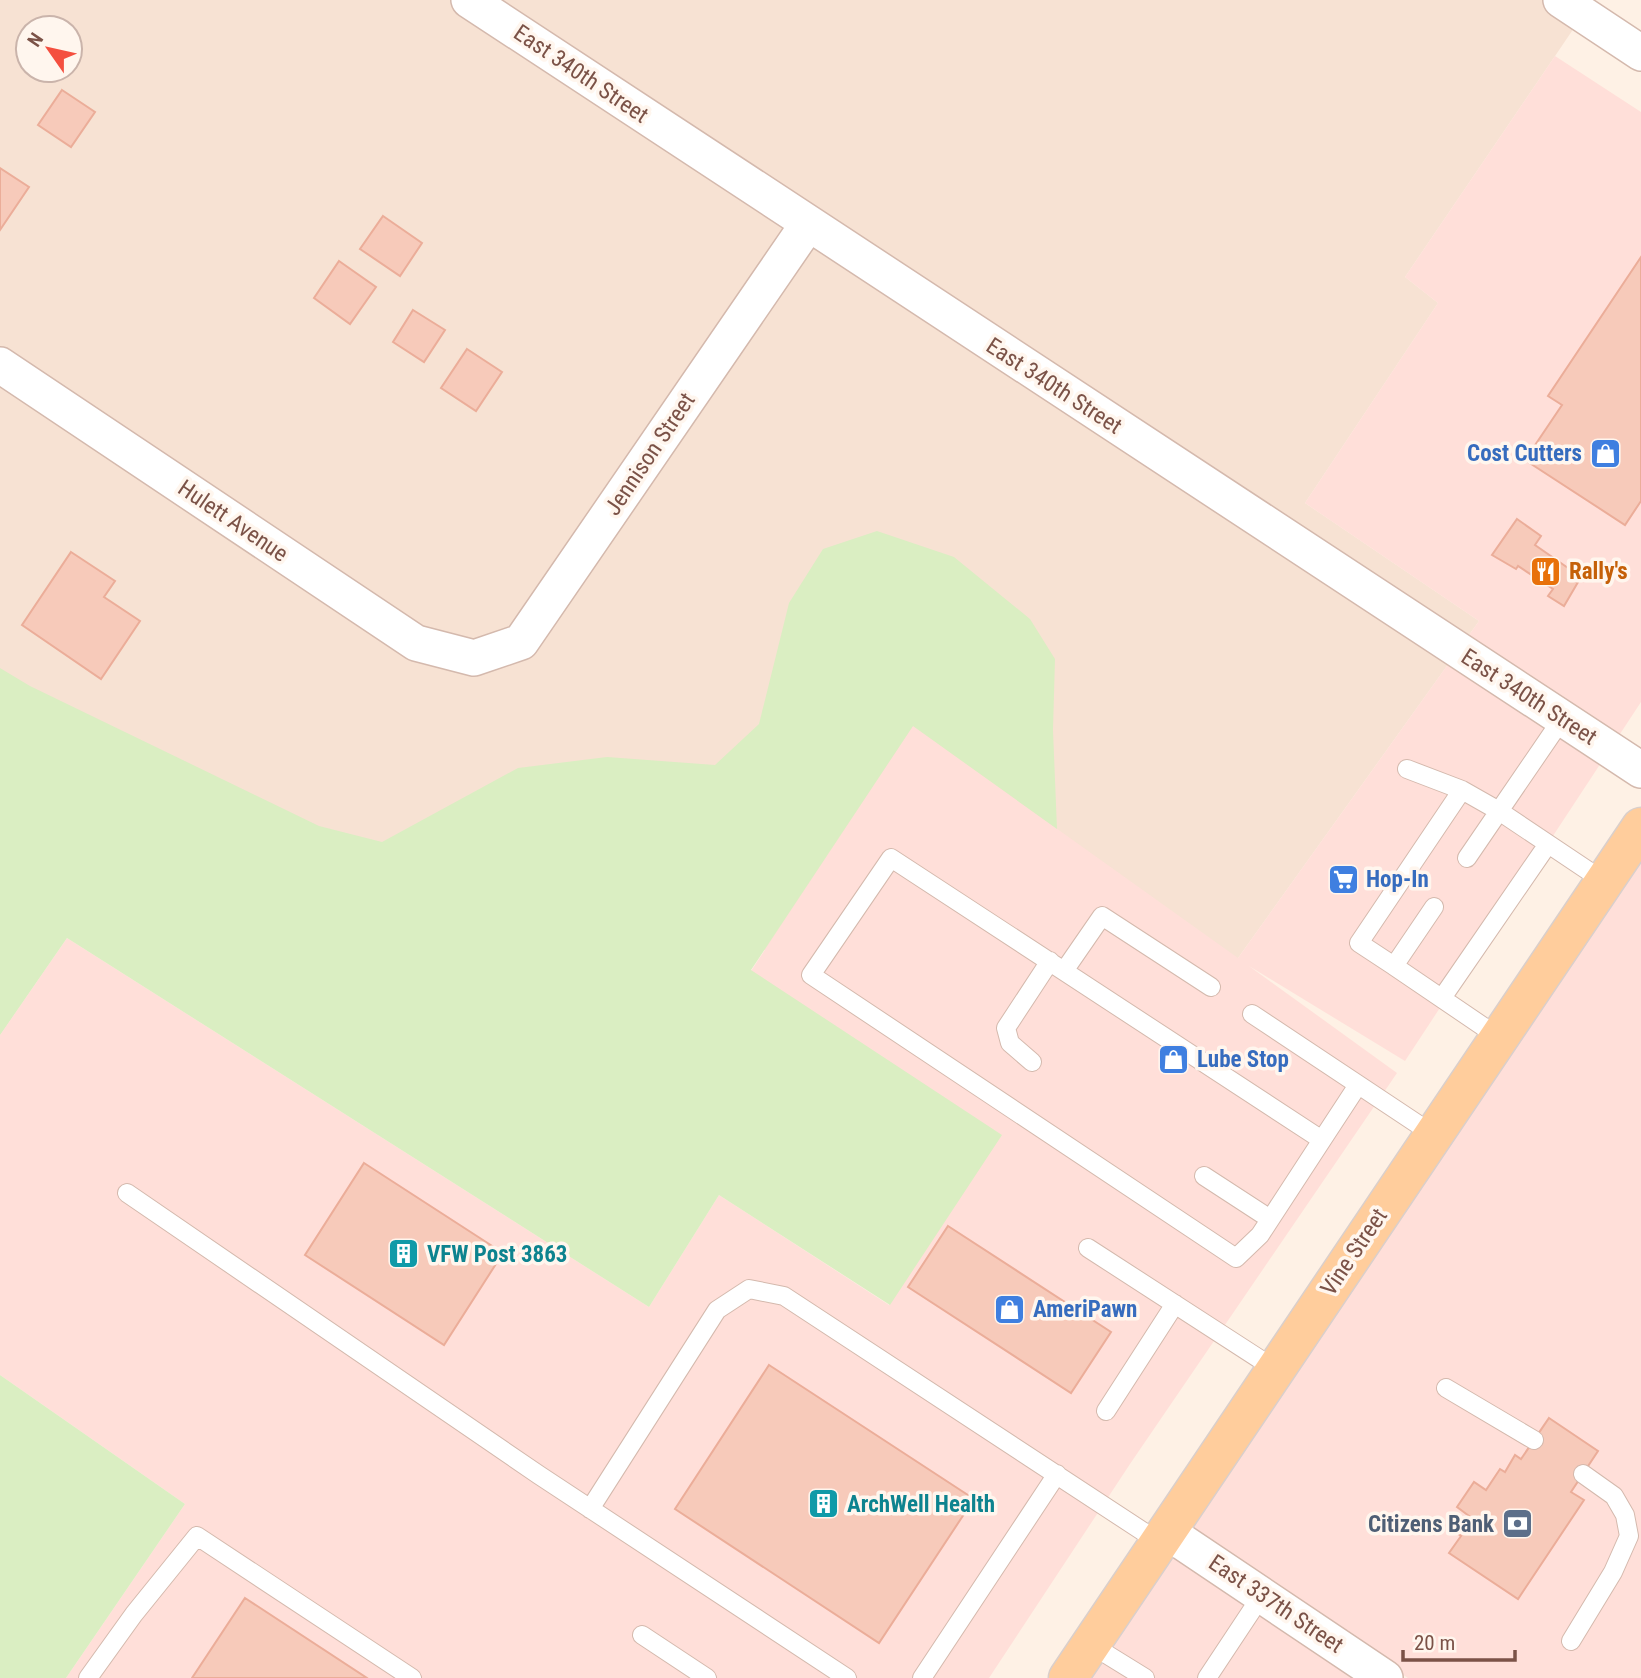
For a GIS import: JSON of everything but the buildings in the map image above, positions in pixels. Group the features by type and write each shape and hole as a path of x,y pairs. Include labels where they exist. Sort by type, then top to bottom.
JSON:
{"main road":[{"name":"Vine Street","path":"1068,1678 1641,827"}],"street":[{"name":"East 340th Street","path":"469,0 807,225 1641,770"},
{"path":"1561,0 1641,53"},
{"name":"Jennison Street","path":"474,658 522,642 807,225"},
{"name":"Hulett Avenue","path":"0,365 416,643 474,658"},
{"name":"East 337th Street","path":"1163,1536 1262,1595 1379,1676"}],"lane":[{"path":"1467,858 1562,719"},
{"path":"1407,769 1462,790 1499,811 1605,882"},
{"path":"1462,790 1359,943 1500,1038"},
{"path":"1442,998 1548,844"},
{"path":"1322,1140 891,858 811,975 1236,1258 1260,1235 1358,1085"},
{"path":"1394,966 1434,907"},
{"path":"1032,1062 1010,1043 1006,1028 1101,916 1211,987"},
{"path":"1252,1014 1434,1135"},
{"path":"1205,1176 1270,1219"},
{"path":"127,1193 590,1509 847,1678"},
{"path":"1088,1248 1275,1369"},
{"path":"590,1509 717,1310 749,1289 784,1296 1057,1474 1163,1536"},
{"path":"1106,1411 1175,1304"},
{"path":"1446,1388 1534,1440"},
{"path":"922,1678 1057,1474"},
{"path":"1571,1641 1613,1572 1629,1536 1625,1515 1614,1496 1583,1474"},
{"path":"88,1678 134,1614 197,1536 412,1678"},
{"path":"1212,1676 1262,1595"},
{"path":"642,1635 707,1678"},
{"path":"1090,1644 1146,1678"}],"shaded area":[{"path":"0,0 1593,0 1405,277 1438,303 1305,503 1479,621 1238,958 66,938 0,1035"},
{"path":"1555,56 1641,112 1641,702 1405,1061 1249,966 1397,1073 1130,1464 989,1678 66,1678 185,1504 0,1375 0,1035 67,938 649,1307 719,1195 889,1305 1001,1135 751,971 913,726 1238,958 1479,621 1305,503 1438,303 1405,277"},
{"path":"1641,851 1641,1678 1408,1678 1180,1530"},
{"path":"1170,1546 1364,1678 1081,1678"}],"green space":[{"path":"877,531 954,557 1030,619 1055,659 1053,730 1057,829 913,726 751,970 1002,1135 890,1305 719,1195 649,1307 67,938 0,1035 0,668 30,686 319,826 382,842 518,768 607,757 715,765 759,724 789,603 823,549"},
{"path":"0,1375 185,1504 66,1678 0,1678"}],"place":[{"name":"Cost Cutters","path":"1605,453"},
{"name":"Rally's","path":"1546,571"},
{"name":"Hop-In","path":"1343,879"},
{"name":"Lube Stop","path":"1174,1059"},
{"name":"VFW Post 3863","path":"404,1254"},
{"name":"AmeriPawn","path":"1010,1309"},
{"name":"ArchWell Health","path":"824,1504"},
{"name":"Citizens Bank","path":"1517,1524"}]}
